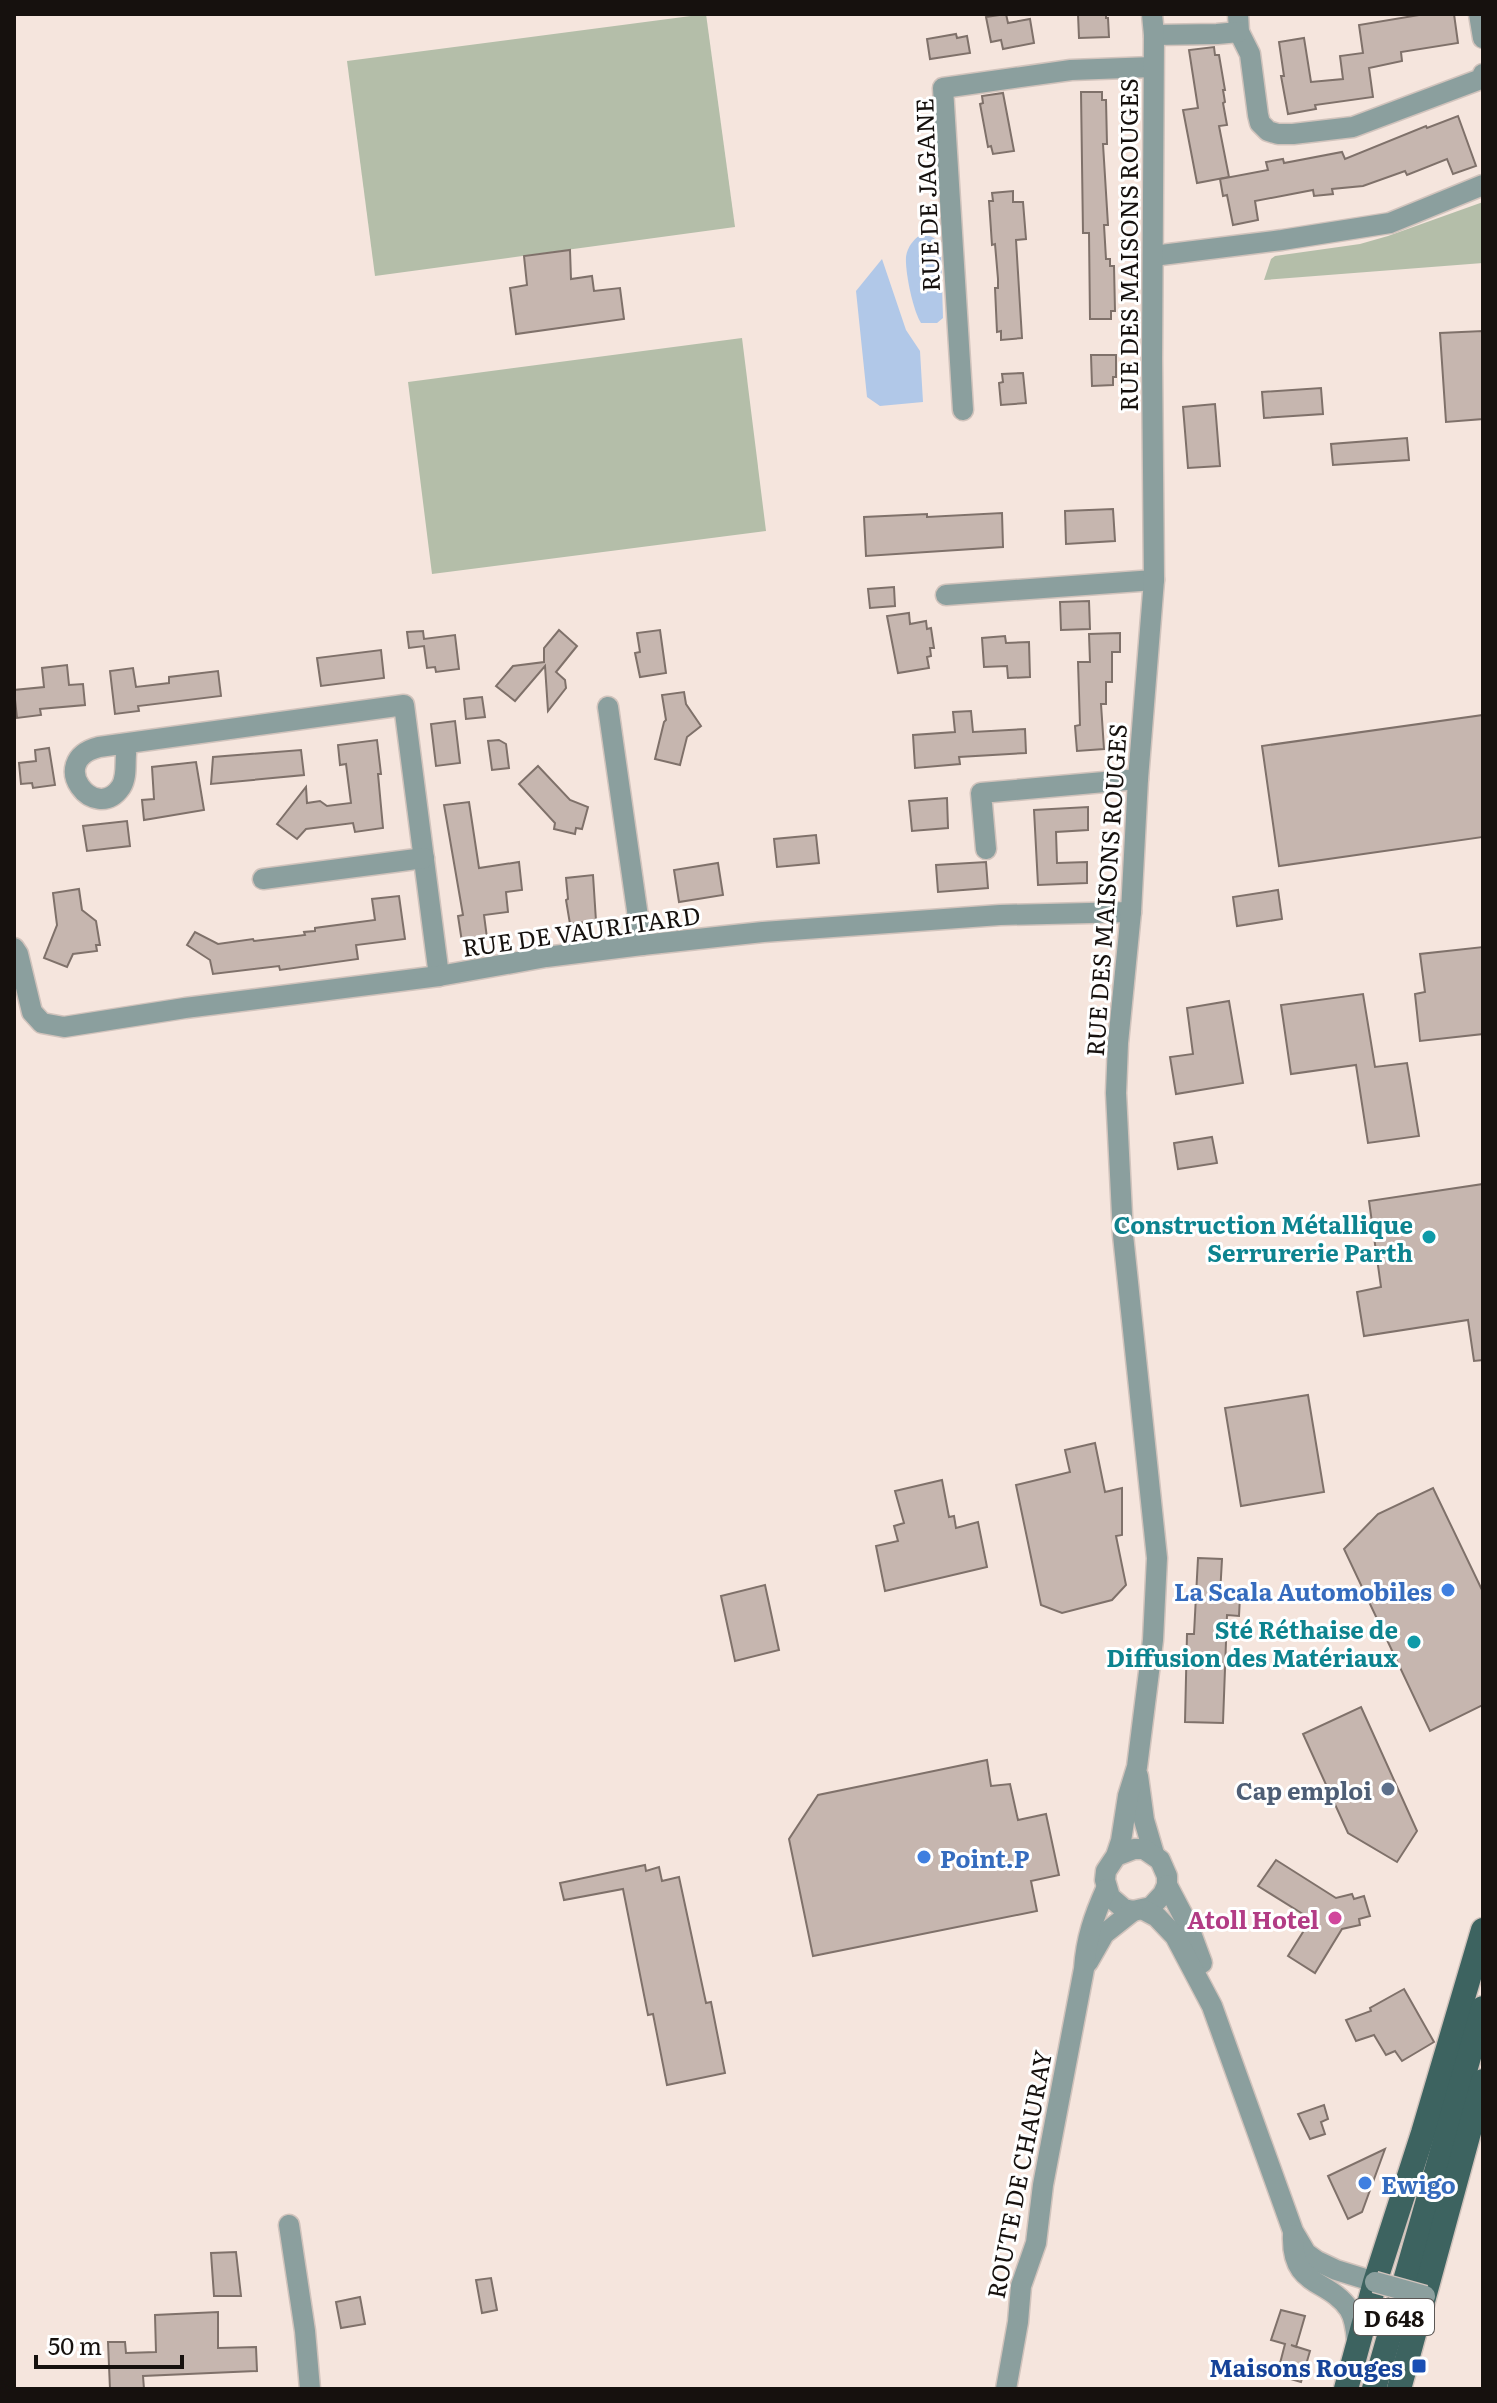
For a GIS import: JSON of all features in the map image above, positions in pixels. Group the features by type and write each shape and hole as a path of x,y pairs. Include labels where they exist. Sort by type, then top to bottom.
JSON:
{"main road":[{"path":"1346,2389 1375,2282 1483,1930"},
{"name":"D 648","path":"1374,2389 1483,2008"},
{"path":"1399,2389 1483,2081"}],"street":[{"path":"1479,14 1483,38"},
{"path":"1153,24 1217,34 1238,23 1250,54 1260,123 1268,131 1278,134 1353,127 1482,81"},
{"name":"RUE DES MAISONS ROUGES","path":"1116,1856 1137,1767 1153,1640 1157,1558 1123,1235 1116,1093 1154,580 1153,24"},
{"name":"RUE DE JAGANE","path":"963,410 943,88 1071,70 1153,67"},
{"path":"1153,256 1390,223 1483,185"},
{"path":"946,595 1154,580"},
{"path":"128,743 404,705 439,976"},
{"path":"608,707 642,945"},
{"path":"986,849 981,793 1138,779"},
{"path":"263,879 424,858"},
{"name":"RUE DE VAURITARD","path":"14,948 32,1012 42,1023 64,1027 642,945 763,932 1000,915 1131,912"},
{"name":"RUE DES MAISONS ROUGES","path":"1137,1767 1144,1820 1154,1854"},
{"path":"1212,2006 1206,1973 1188,1925 1167,1885 1165,1868 1154,1854 1144,1849 1134,1849 1116,1856 1106,1871 1106,1889 1116,1904 1157,1917 1175,1936 1212,2006 1293,2231 1306,2253 1336,2270 1425,2296"},
{"path":"1139,1910 1157,1902 1167,1885"},
{"name":"ROUTE DE CHAURAY","path":"1006,2389 1021,2286 1036,2243 1043,2185 1084,1969 1085,1946 1106,1889"},
{"name":"ROUTE DE CHAURAY","path":"1084,1969 1104,1934 1139,1910"},
{"path":"289,2225 305,2331 310,2389"},
{"path":"1293,2231 1292,2248 1296,2262 1303,2273 1349,2309 1357,2344"}],"green space":[{"path":"706,14 735,227 375,276 347,61"},
{"path":"1483,202 1483,263 1264,280 1275,256 1360,244"},
{"path":"742,338 766,531 432,574 408,382"}],"water":[{"path":"920,235 934,238 941,250 943,318 937,323 921,323 908,281 907,254"},
{"path":"882,259 906,330 920,351 923,402 880,406 867,397 856,291"}],"building":[{"path":"1006,14 1008,23 1030,19 1034,43 1003,49 1001,40 991,42 986,17"},
{"path":"1078,14 1106,14 1109,37 1079,38"},
{"path":"1425,14 1454,14 1458,43 1401,52 1402,61 1369,68 1373,97 1315,105 1316,109 1288,114 1279,42 1304,38 1311,82 1343,79 1340,56 1363,53 1359,25"},
{"path":"956,34 957,38 967,36 970,53 930,59 927,39"},
{"path":"1214,47 1215,55 1219,55 1225,90 1223,103 1227,125 1219,126 1229,177 1197,183 1183,110 1198,108 1189,50"},
{"path":"1081,92 1102,92 1102,100 1106,100 1107,144 1103,144 1108,225 1104,225 1106,259 1110,259 1110,266 1114,266 1115,311 1111,311 1111,319 1090,319 1089,233 1083,233"},
{"path":"1003,93 1014,151 993,154 991,146 988,147 980,104 983,103 982,96"},
{"path":"1458,116 1476,166 1453,174 1447,159 1407,175 1405,171 1363,186 1332,189 1333,194 1314,196 1313,190 1255,201 1258,220 1233,225 1220,179 1268,170 1266,162 1283,159 1284,163 1342,152 1345,159"},
{"path":"1013,191 1013,202 1023,202 1026,239 1016,240 1022,338 1001,340 1001,331 997,332 995,288 998,288 998,279 989,201 993,201 992,193"},
{"path":"570,250 571,279 592,276 594,291 620,288 624,319 516,334 510,288 527,285 524,256"},
{"path":"1483,331 1483,419 1446,422 1440,333"},
{"path":"1091,355 1116,355 1113,385 1092,386"},
{"path":"1023,373 1026,403 1001,405 999,383 1003,382 1002,374"},
{"path":"1321,388 1323,414 1264,418 1262,392"},
{"path":"1215,404 1220,466 1188,468 1183,407"},
{"path":"1407,438 1409,460 1333,465 1331,444"},
{"path":"1113,509 1115,541 1066,544 1065,511"},
{"path":"1002,513 1003,547 866,556 864,517"},
{"path":"894,587 895,606 870,608 868,589"},
{"path":"1089,601 1090,629 1061,630 1060,602"},
{"path":"909,613 910,624 926,621 927,629 931,628 934,648 930,648 931,656 927,657 929,668 898,673 887,616"},
{"path":"559,630 577,646 556,672 565,680 566,688 548,711 545,666 515,701 496,686 513,666 544,662 544,648"},
{"path":"660,630 666,673 640,677 635,653 640,652 637,633"},
{"path":"423,631 424,639 455,635 459,669 436,672 435,667 427,668 424,646 409,648 407,632"},
{"path":"1120,633 1120,652 1112,652 1112,682 1106,682 1106,704 1101,704 1104,749 1077,751 1075,726 1080,725 1078,662 1090,662 1089,634"},
{"path":"1005,636 1006,643 1029,642 1030,677 1008,678 1007,666 984,667 982,638"},
{"path":"381,650 384,678 321,686 317,658"},
{"path":"67,665 69,685 83,684 85,705 40,709 41,715 17,718 14,690 44,687 42,668"},
{"path":"133,668 136,687 169,683 169,677 218,671 221,696 138,706 139,711 115,714 110,671"},
{"path":"684,692 686,704 701,726 687,737 680,765 655,759 666,720 662,695"},
{"path":"482,697 485,717 466,719 464,699"},
{"path":"971,711 973,732 1025,729 1026,753 959,757 960,764 915,768 913,735 955,732 953,712"},
{"path":"1483,715 1483,837 1279,866 1262,746"},
{"path":"455,721 460,763 436,766 431,724"},
{"path":"377,740 383,828 355,832 353,823 306,829 297,839 277,824 306,787 307,803 320,801 327,806 351,803 346,764 340,765 338,745"},
{"path":"499,740 506,744 509,768 492,770 488,741"},
{"path":"49,748 55,785 33,788 32,783 21,784 19,763 36,761 35,750"},
{"path":"301,750 304,775 211,784 213,757"},
{"path":"196,762 204,810 144,820 142,800 154,799 152,767"},
{"path":"538,766 570,800 588,807 582,829 576,828 575,834 554,829 555,823 519,784"},
{"path":"947,798 948,828 912,831 909,801"},
{"path":"469,802 479,868 519,862 522,890 506,892 508,912 484,915 487,938 462,942 458,916 463,915 444,805"},
{"path":"1088,807 1088,830 1056,832 1057,863 1087,862 1087,883 1038,885 1034,810"},
{"path":"127,821 130,846 87,851 83,826"},
{"path":"816,835 819,863 777,867 774,839"},
{"path":"986,862 988,888 938,892 936,865"},
{"path":"718,863 723,895 679,902 674,870"},
{"path":"593,875 596,921 570,924 566,878"},
{"path":"79,889 82,910 96,921 100,945 96,945 97,951 73,954 67,967 44,958 57,925 53,893"},
{"path":"1278,890 1282,919 1237,926 1233,897"},
{"path":"399,896 405,939 356,945 358,959 280,970 279,966 213,974 210,960 187,945 195,932 218,944 305,935 304,932 315,931 315,928 375,920 372,899"},
{"path":"1483,947 1483,1034 1420,1041 1415,994 1425,992 1420,954"},
{"path":"1363,994 1375,1067 1407,1063 1419,1136 1368,1143 1356,1065 1291,1074 1281,1005"},
{"path":"1229,1001 1243,1083 1176,1094 1170,1057 1193,1054 1187,1008"},
{"path":"1212,1137 1217,1163 1178,1169 1174,1143"},
{"name":"Construction Métallique Serrurerie Parth","path":"1483,1184 1483,1360 1474,1361 1468,1320 1364,1336 1357,1292 1381,1287 1369,1201"},
{"path":"1308,1395 1324,1492 1241,1506 1225,1408"},
{"path":"1095,1443 1105,1492 1122,1488 1122,1535 1116,1536 1126,1585 1112,1600 1062,1613 1041,1605 1016,1485 1070,1472 1065,1450"},
{"path":"942,1480 949,1517 954,1516 956,1528 978,1522 987,1567 885,1591 876,1546 898,1541 894,1526 904,1523 895,1491"},
{"path":"1433,1488 1483,1592 1483,1705 1430,1731 1344,1549 1378,1514"},
{"path":"1198,1558 1222,1559 1220,1595 1240,1596 1239,1616 1227,1615 1223,1723 1185,1722 1187,1634 1194,1634"},
{"path":"765,1585 779,1650 735,1661 721,1596"},
{"path":"1361,1707 1417,1831 1397,1862 1348,1833 1303,1734"},
{"name":"Point.P","path":"987,1760 991,1786 1010,1784 1018,1820 1046,1814 1059,1875 1031,1881 1037,1911 813,1956 789,1839 818,1795"},
{"name":"Atoll Hotel","path":"1276,1860 1336,1898 1352,1894 1354,1899 1364,1896 1370,1916 1359,1919 1360,1925 1342,1929 1315,1973 1288,1956 1308,1924 1303,1921 1306,1916 1258,1886"},
{"path":"645,1865 646,1871 659,1867 662,1881 679,1877 706,2003 711,2002 725,2073 667,2085 653,2014 648,2015 623,1889 564,1900 560,1883"},
{"path":"1404,1989 1434,2042 1402,2061 1395,2051 1386,2055 1374,2035 1356,2041 1346,2020 1371,2011 1370,2008"},
{"path":"1324,2105 1328,2119 1321,2122 1325,2134 1310,2139 1298,2114"},
{"path":"1385,2149 1362,2212 1348,2219 1328,2176"},
{"path":"236,2252 241,2296 214,2296 211,2253"},
{"path":"491,2278 497,2310 482,2313 476,2280"},
{"path":"360,2297 365,2324 341,2328 336,2302"},
{"path":"1281,2310 1305,2316 1296,2347 1310,2351 1301,2382 1277,2375 1285,2344 1271,2340"},
{"path":"218,2312 218,2348 256,2347 257,2371 143,2376 144,2389 110,2389 108,2342 125,2342 126,2353 156,2352 155,2315"}],"place":[{"name":"Construction Métallique Serrurerie Parth","path":"1429,1237"},
{"name":"La Scala Automobiles","path":"1448,1590"},
{"name":"Sté Réthaise de Diffusion des Matériaux","path":"1414,1642"},
{"name":"Cap emploi","path":"1388,1789"},
{"name":"Point.P","path":"924,1857"},
{"name":"Atoll Hotel","path":"1335,1918"},
{"name":"Ewigo","path":"1365,2183"},
{"name":"Maisons Rouges","path":"1419,2366"}]}
